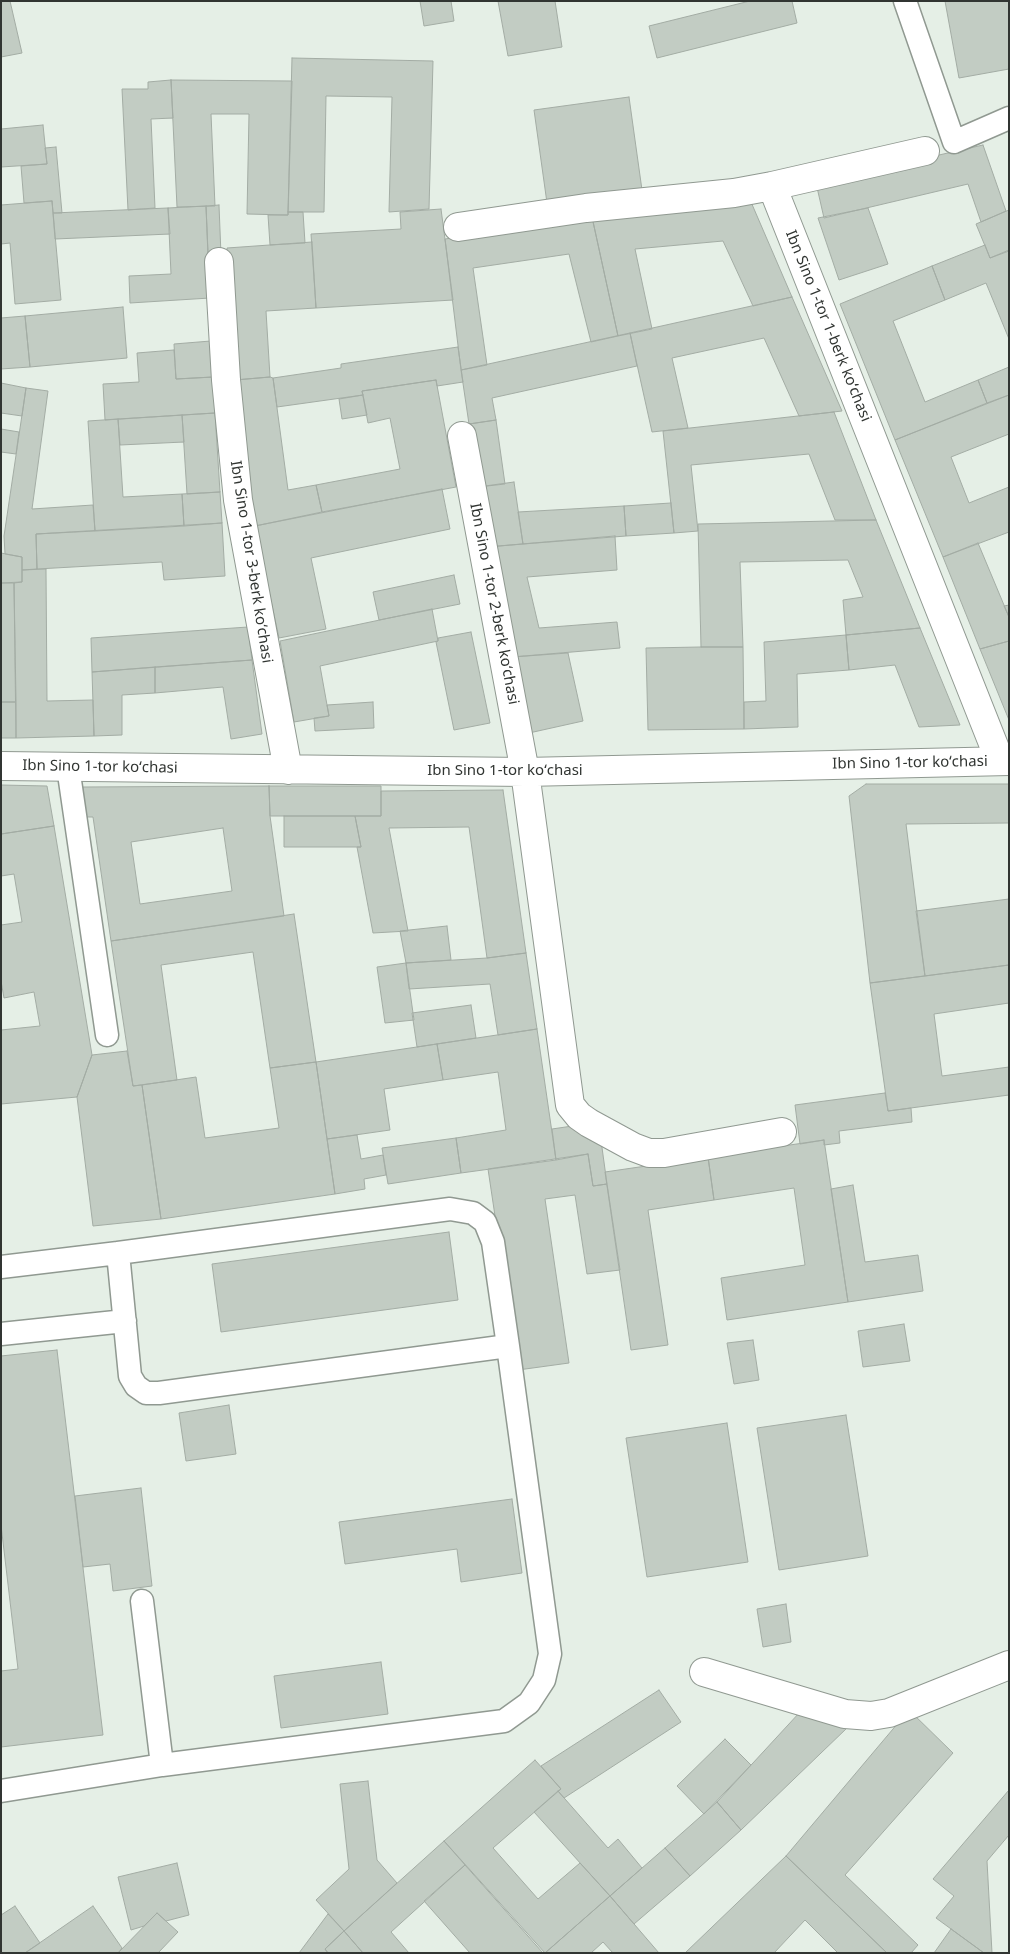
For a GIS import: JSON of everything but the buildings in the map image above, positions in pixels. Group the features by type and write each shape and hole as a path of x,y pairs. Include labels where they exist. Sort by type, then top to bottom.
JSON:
{"street":[{"path":"458,227 586,208 734,193 925,151"},
{"name":"Ibn Sino 1-tor 1-berk koʻchasi","path":"772,186 1004,761"},
{"name":"Ibn Sino 1-tor 3-berk koʻchasi","path":"219,262 226,380 238,500 288,770"},
{"name":"Ibn Sino 1-tor 2-berk koʻchasi","path":"462,436 526,772 570,1105 579,1116 589,1123 648,1153 664,1153 782,1132"},
{"name":"Ibn Sino 1-tor koʻchasi","path":"1,766 526,772 1004,761"},
{"path":"704,1672 845,1714 872,1716 889,1713 1009,1665"}],"lane":[{"path":"905,1 954,142 1009,118"},
{"path":"68,767 107,1035"},
{"path":"1,1268 450,1209 473,1213 485,1222 493,1242 550,1654 544,1680 529,1703 504,1721 162,1765 1,1792"},
{"path":"118,1253 130,1376 136,1386 146,1393 168,1392 508,1346"},
{"path":"1,1334 125,1321"},
{"path":"142,1601 162,1765"}]}
